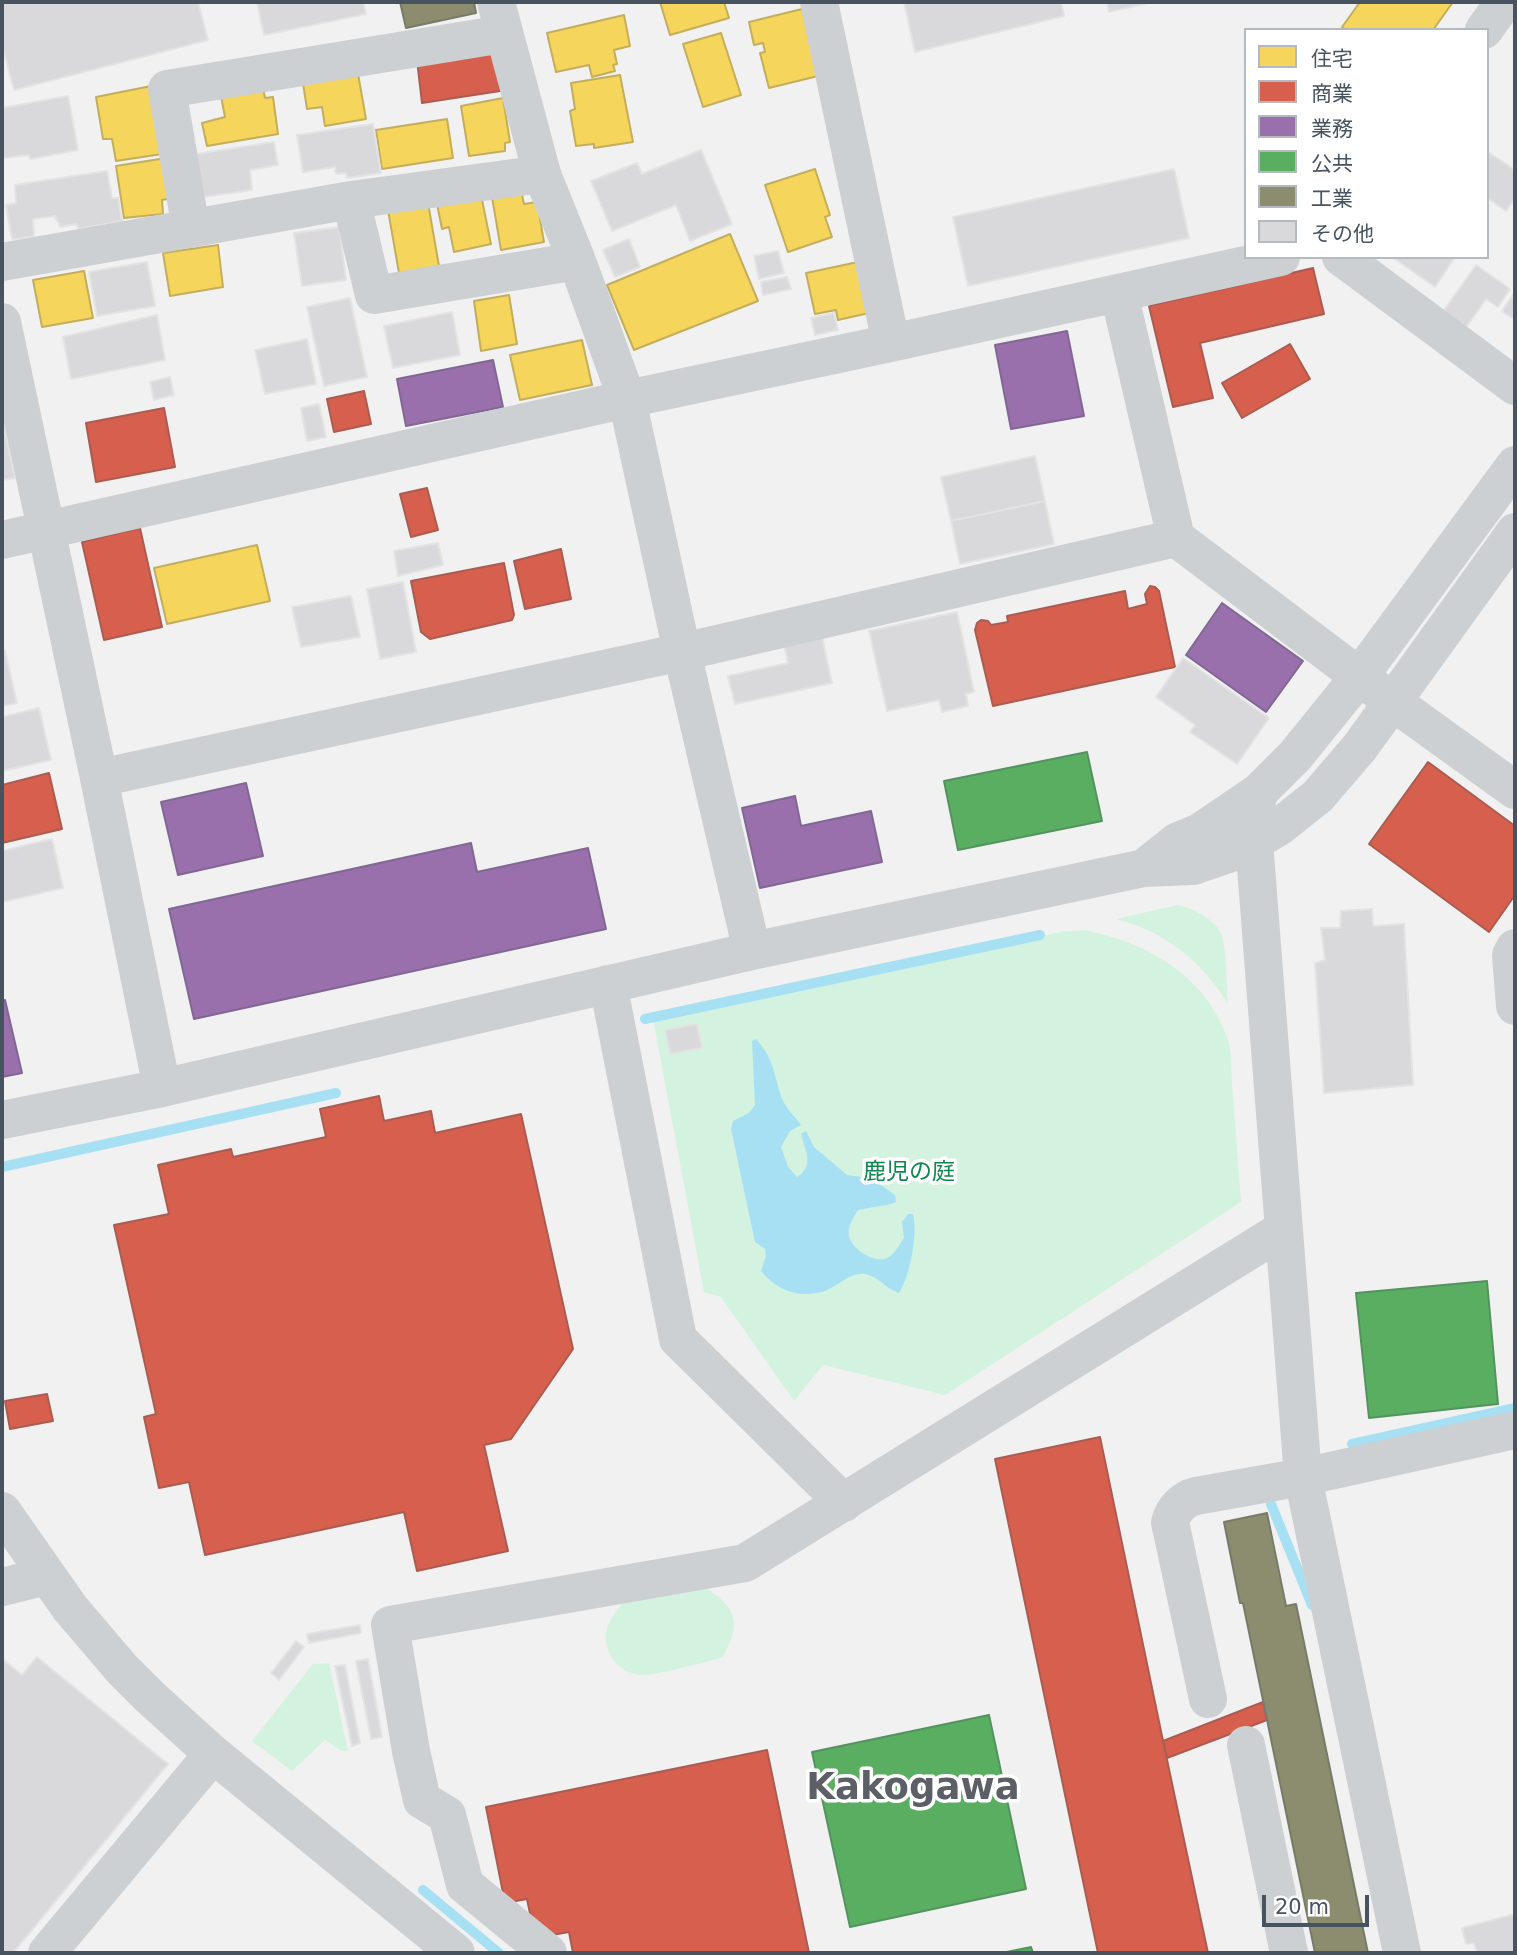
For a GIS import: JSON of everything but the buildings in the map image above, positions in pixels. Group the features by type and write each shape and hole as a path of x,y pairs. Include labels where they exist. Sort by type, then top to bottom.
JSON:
{"street":[{"path":"820,2 891,343"},
{"path":"1485,28 1504,2"},
{"path":"191,229 167,89 499,18 542,174 627,399 682,652 752,951"},
{"path":"2,262 351,200 542,174"},
{"path":"351,200 374,295 576,261"},
{"path":"2,540 627,399 1272,259"},
{"path":"1344,259 1515,386"},
{"path":"1119,293 1176,538 1359,677 1515,790"},
{"path":"2,322 162,1088"},
{"path":"1144,868 1178,841 1200,832 1259,792 1302,747 1359,677 1515,465"},
{"path":"2,1120 162,1088 752,951 1144,868 1193,866 1247,846 1279,827 1327,787 1393,702 1515,532"},
{"path":"99,778 682,652 1176,538"},
{"path":"1259,792 1247,846 1260,906 1303,1477 1402,1953"},
{"path":"1200,832 1247,846"},
{"path":"1515,948 1511,954 1515,1006"},
{"path":"608,985 678,1339 844,1503"},
{"path":"548,1953 465,1885 447,1815 422,1800 390,1625 745,1563 1284,1229"},
{"path":"1208,1699 1170,1522 1179,1506 1190,1498 1303,1477 1515,1430"},
{"path":"2,1511 46,1576 122,1669 213,1754 456,1953"},
{"path":"2,1587 46,1576"},
{"path":"1246,1745 1289,1953"},
{"path":"47,1953 213,1754"}],"green space":[{"path":"1178,905 1204,916 1219,930 1225,951 1228,1004 1206,974 1180,950 1150,931 1116,919"},
{"name":"鹿児の庭","path":"1084,930 1129,943 1170,964 1204,995 1217,1015 1230,1048 1241,1202 945,1395 823,1365 794,1401 721,1297 704,1292 653,1019 1061,932"},
{"path":"702,1585 722,1600 733,1616 733,1634 722,1658 642,1675 633,1674 618,1665 608,1651 606,1634 612,1617 630,1595"},
{"path":"329,1663 348,1751 341,1751 325,1740 292,1771 252,1741 313,1664"}],"water":[{"path":"756,1039 769,1058 781,1098 801,1125 790,1131 781,1147 788,1167 797,1177 806,1168 807,1157 801,1134 806,1131 814,1147 847,1175 871,1178 895,1195 896,1202 858,1210 849,1229 854,1246 863,1254 874,1258 888,1258 904,1238 902,1222 908,1214 913,1214 912,1255 899,1293 865,1274 849,1277 825,1291 807,1294 790,1292 774,1284 761,1271 766,1256 765,1249 755,1242 731,1129 733,1121 749,1113 755,1105 752,1041"}],"waterway":[{"path":"645,1019 1040,935"},
{"path":"2,1167 336,1093"},
{"path":"1352,1444 1515,1408"},
{"path":"1271,1504 1312,1605"},
{"path":"423,1890 499,1953"}],"district":[{"name":"Kakogawa","path":"913,1789"}]}
